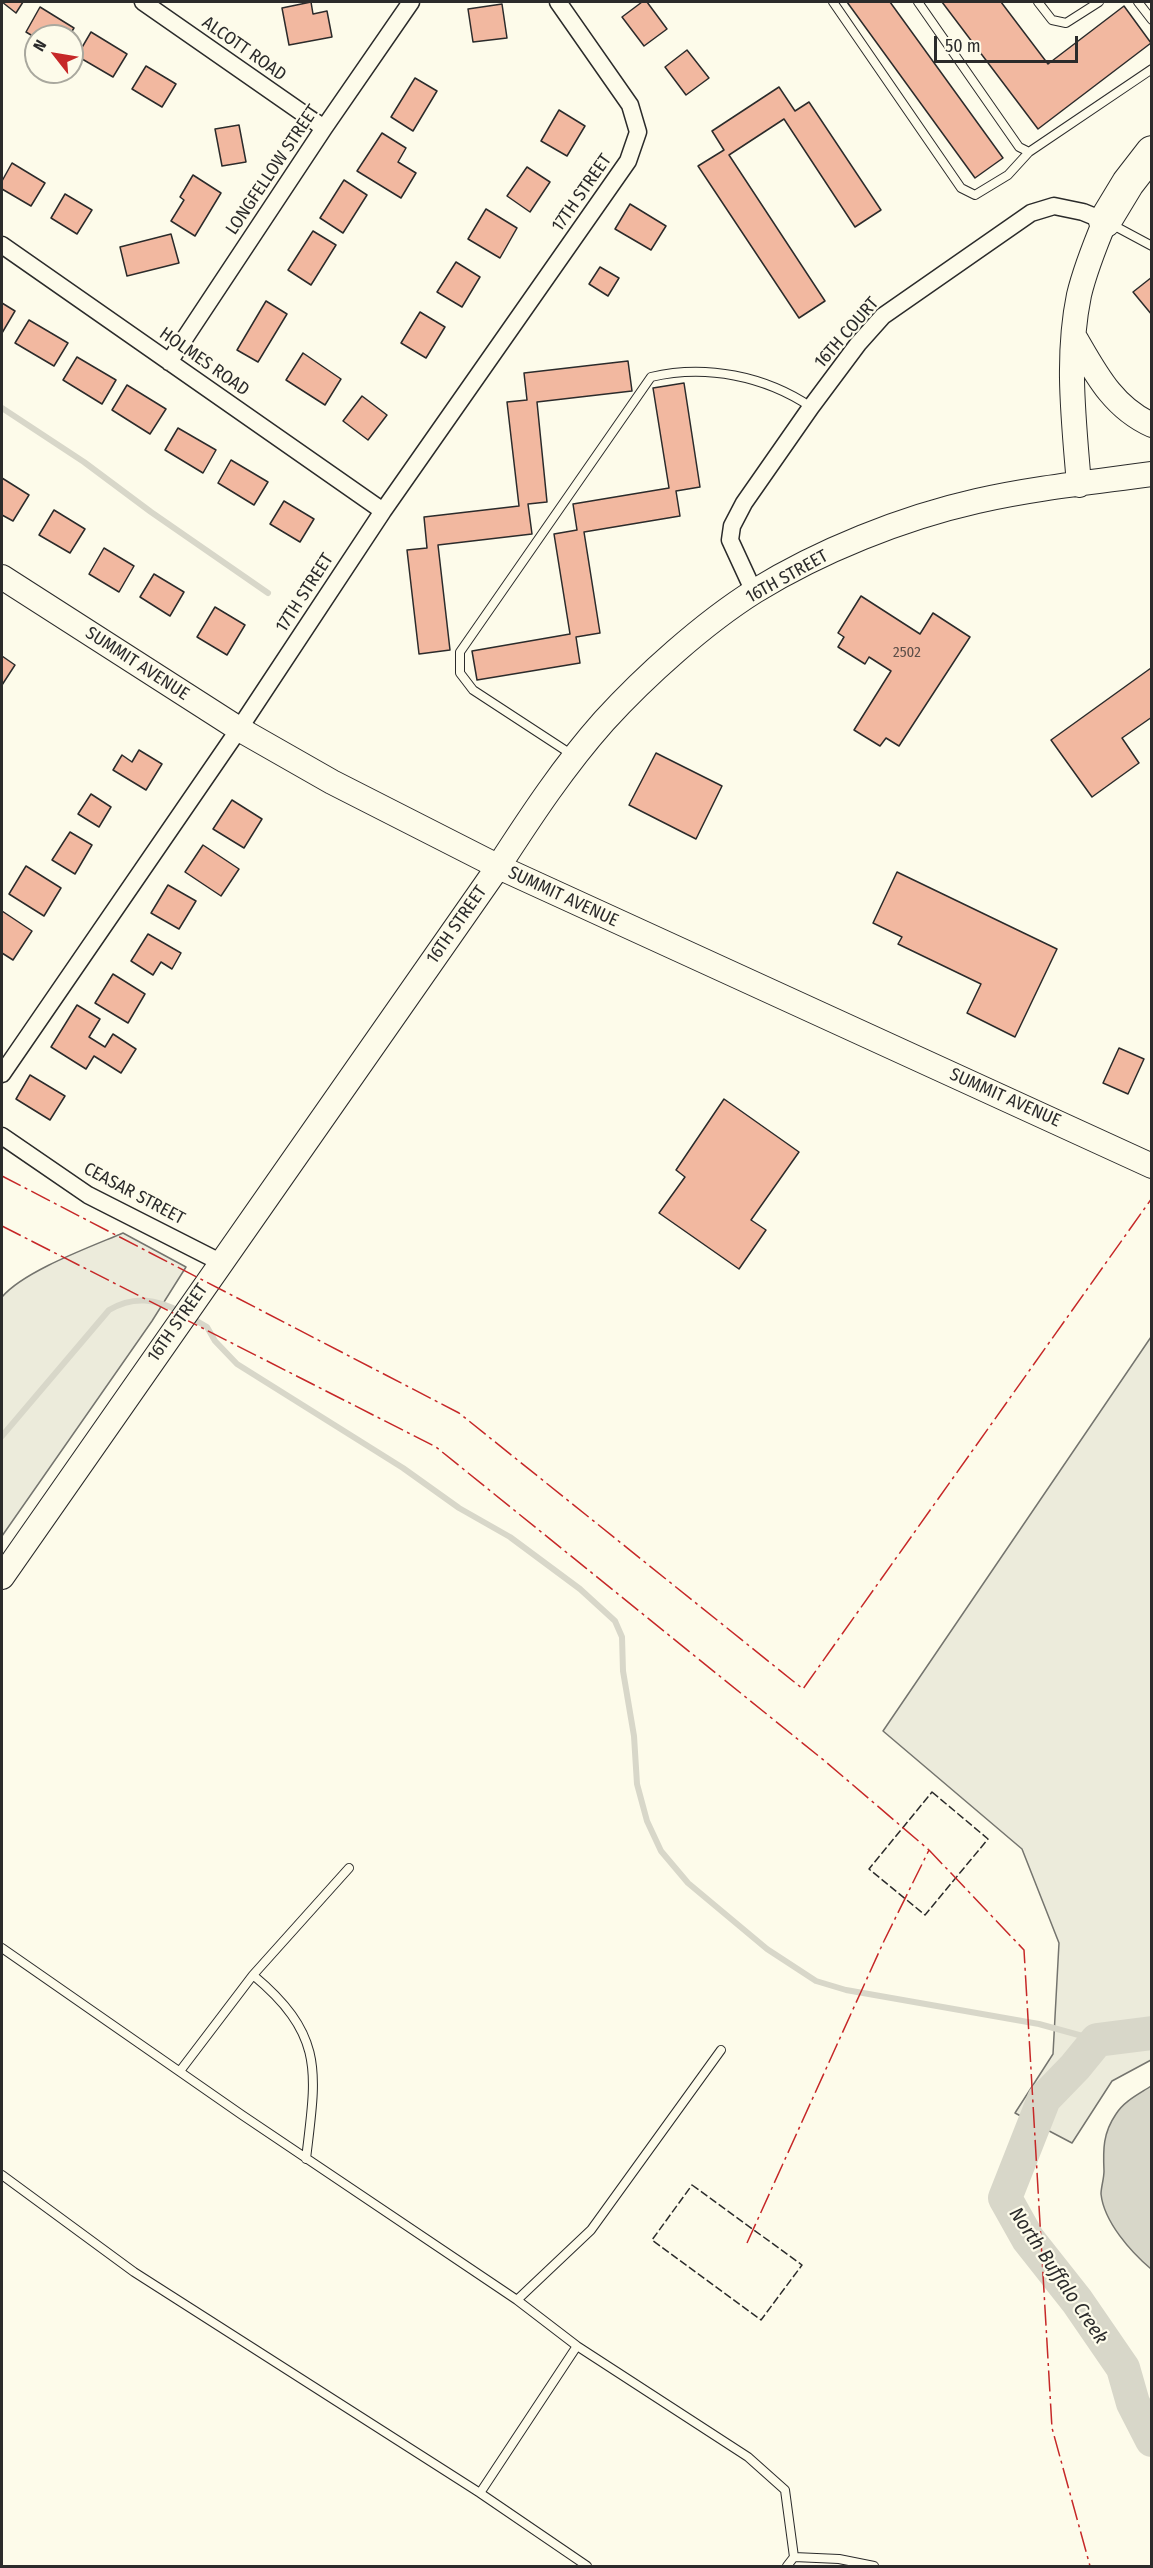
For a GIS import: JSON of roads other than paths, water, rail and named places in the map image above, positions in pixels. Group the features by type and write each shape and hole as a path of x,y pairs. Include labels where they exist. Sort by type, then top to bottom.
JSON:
{"highway":[{"path":"1105,221 1128,183 1152,152"}],"main road":[{"path":"1079,485 1071,380 1074,336 1079,296 1092,253 1105,221"},
{"path":"1074,336 1110,394 1121,407 1152,425"},
{"name":"16TH STREET","path":"2,1577 498,867 541,801 604,721 638,686 691,639 754,592 848,544 926,515 978,501 1152,474"},
{"name":"SUMMIT AVENUE","path":"2,577 239,729 332,782 498,867 1152,1166"}],"street":[{"name":"ALCOTT ROAD","path":"143,2 324,128"},
{"name":"LONGFELLOW STREET","path":"170,362 324,128 411,2"},
{"name":"17TH STREET","path":"2,1074 239,729 383,511 628,162 638,132 630,105 558,2"},
{"name":"16TH COURT","path":"754,592 730,540 732,526 744,504 811,406 882,316 1031,213 1054,206 1083,212 1105,221"},
{"name":"HOLMES ROAD","path":"2,245 383,511"},
{"name":"CEASAR STREET","path":"2,1136 88,1195 220,1262"}],"lane":[{"path":"833,2 961,188 975,195 1008,175 1029,152 1152,69"},
{"path":"918,2 1019,147 1029,152"},
{"path":"1038,2 1052,20 1066,23 1099,2"},
{"path":"1138,2 1152,20"},
{"path":"1105,221 1152,246"},
{"path":"574,757 473,690 460,673 460,652 651,377 676,371 704,371 759,381 793,395 811,406"},
{"path":"180,2071 253,1975 349,1868"},
{"path":"2,1948 306,2159 517,2300 577,2346 748,2457 785,2490 794,2557 787,2566"},
{"path":"253,1975 277,1995 304,2031 313,2062 306,2159"},
{"path":"517,2300 591,2230 721,2050"},
{"path":"2,2175 134,2272 480,2493 587,2566"},
{"path":"480,2493 577,2346"},
{"path":"794,2557 874,2566"}],"waterway":[{"path":"2,408 84,462 151,512 268,593"},
{"path":"2,1436 109,1310 127,1302 145,1301 163,1304 181,1312"},
{"path":"190,1317 207,1327 215,1341 237,1364 403,1468 459,1508 510,1537 580,1589 615,1621 622,1637 623,1671 634,1736 637,1784 647,1821 661,1851 688,1883 767,1949 816,1981 846,1990 1039,2024 1097,2040"},
{"name":"North Buffalo Creek","path":"1152,2033 1097,2040 1044,2099 1005,2198 1028,2239 1077,2301 1123,2368 1133,2403 1152,2440"}]}
